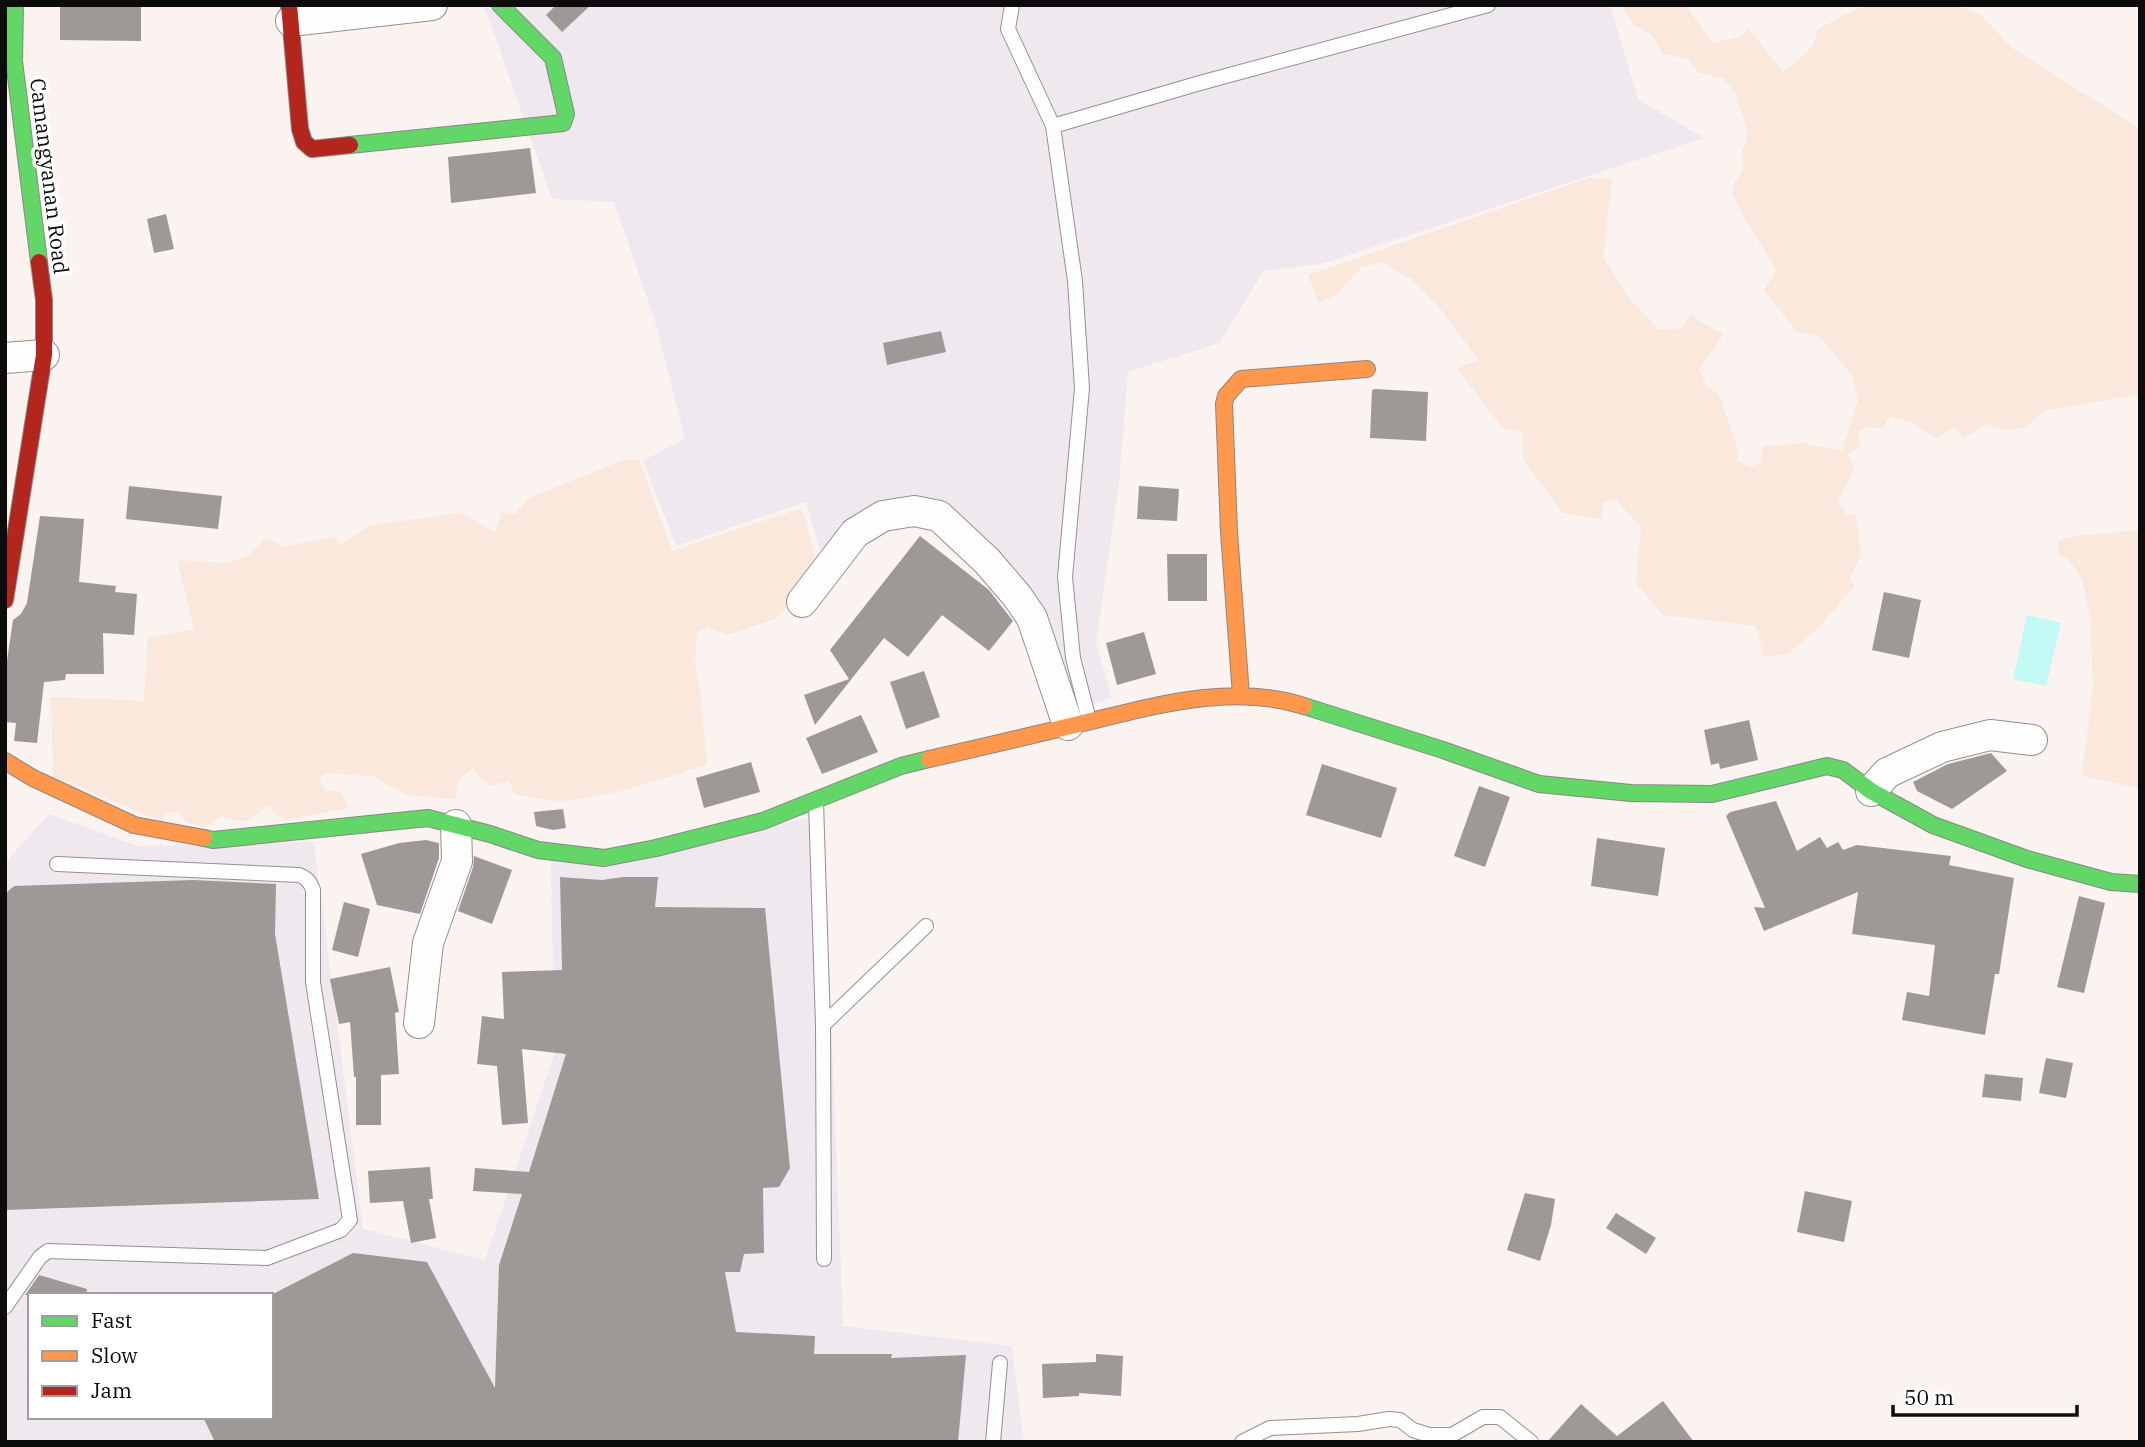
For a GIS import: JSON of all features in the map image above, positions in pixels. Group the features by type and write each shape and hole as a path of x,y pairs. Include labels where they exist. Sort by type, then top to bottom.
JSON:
{"street":[{"name":"Camangyanan Road","path":"5,600 44,355 44,300 18,199 15,5"},
{"path":"432,5 290,13 300,129 304,142 312,149 563,123 566,114 553,58 499,5"},
{"path":"5,358 44,355"},
{"path":"1241,696 1229,532 1224,404 1226,396 1241,379 1367,369"},
{"path":"802,602 855,533 883,516 914,511 939,516 987,561 1032,618 1078,723"},
{"path":"5,761 33,778 134,825 213,840 428,818 538,850 604,858 763,821 901,766 1178,701 1241,696 1293,702 1539,784 1631,793 1712,794 1827,766 1843,769 1871,791 1933,825 2027,859 2111,881 2140,884"},
{"path":"1871,791 1887,773 1942,747 1990,735 2032,740"},
{"path":"419,1023 428,943 457,861 456,825"}],"lane":[{"path":"1012,5 1009,29 1053,126 1075,281 1082,388 1065,577 1078,723"},
{"path":"1053,126 1488,5"},
{"path":"816,800 823,1025 824,1259"},
{"path":"5,1307 40,1257 48,1251 267,1258 341,1230 350,1220 313,982 311,883 306,877 299,875 57,864"},
{"path":"823,1025 926,926"},
{"path":"993,1442 1000,1363"},
{"path":"1242,1442 1269,1428 1358,1424 1389,1419 1399,1420 1413,1430 1429,1435 1452,1435 1483,1417 1500,1418 1531,1442"}],"shaded area":[{"path":"484,5 1610,5 1638,99 1704,138 1322,264 1264,271 1219,343 1128,372 1119,482 1096,643 1112,698 1075,710 997,553 879,503 823,559 806,502 676,546 643,461 685,438 656,324 614,202 552,199"},
{"path":"1622,5 1686,5 1712,43 1740,37 1749,29 1783,72 1813,45 1818,29 1863,6 1956,5 1980,14 2012,48 2140,129 2140,394 2043,411 2027,427 2005,430 1986,424 1963,438 1955,427 1937,438 1910,422 1890,416 1883,428 1867,427 1859,432 1860,446 1848,454 1854,469 1838,501 1847,515 1856,514 1861,554 1850,579 1855,586 1816,630 1788,654 1764,657 1756,626 1663,615 1636,583 1641,527 1615,499 1603,503 1602,519 1563,513 1524,461 1522,432 1503,429 1457,368 1479,360 1436,303 1411,279 1382,262 1362,267 1336,295 1319,303 1308,275 1589,178 1612,179 1603,257 1629,298 1659,330 1683,328 1690,314 1723,335 1699,370 1707,386 1719,395 1738,449 1737,461 1750,467 1760,463 1763,446 1804,443 1842,451 1858,400 1852,375 1819,336 1797,332 1764,290 1777,270 1745,220 1732,192 1734,183 1743,171 1742,152 1748,133 1735,92 1722,78 1699,73 1689,59 1663,54 1652,35 1633,25"},
{"path":"624,460 639,460 672,551 802,508 818,568 777,618 728,635 708,627 697,633 695,666 701,698 707,765 621,791 560,802 514,794 509,781 491,786 480,778 473,768 458,781 456,799 406,795 373,776 324,773 319,780 326,791 340,792 349,808 285,820 266,806 248,821 227,819 222,815 206,827 186,822 179,812 165,812 163,822 53,776 51,697 144,701 148,638 194,629 177,560 226,563 246,557 267,538 282,547 334,537 341,544 371,525 460,513 495,532 502,512 515,514 529,498"},
{"path":"2140,530 2140,788 2082,776 2093,687 2090,614 2082,579 2069,560 2057,553 2059,540"},
{"path":"49,814 138,846 314,842 363,1229 485,1260 554,1055 551,859 823,816 843,1326 1012,1346 1024,1442 5,1442 5,863"}],"water":[{"path":"2027,615 2061,623 2046,686 2013,679"}],"building":[{"path":"60,5 141,5 141,41 60,40"},
{"path":"556,5 591,5 562,32 546,15"},
{"path":"530,148 536,193 451,203 448,157"},
{"path":"166,214 174,249 154,253 147,219"},
{"path":"941,331 946,352 887,365 883,343"},
{"path":"1372,390 1428,392 1426,441 1370,438"},
{"path":"129,486 222,496 218,529 126,519"},
{"path":"1139,486 1179,489 1177,521 1137,519"},
{"path":"40,516 84,519 79,582 116,586 115,592 137,594 134,635 103,633 104,674 66,674 65,680 44,682 37,743 14,741 16,723 5,722 5,674 13,620 21,614 27,603"},
{"path":"920,536 989,590 1013,621 989,651 942,615 908,657 884,638 815,725 804,695 849,679 830,650"},
{"path":"1167,554 1207,554 1207,601 1168,601"},
{"path":"1884,592 1921,600 1909,658 1872,650"},
{"path":"1144,632 1156,674 1117,685 1106,643"},
{"path":"924,671 940,717 906,729 890,682"},
{"path":"861,715 878,752 822,774 806,738"},
{"path":"1749,720 1758,760 1720,769 1719,763 1711,765 1704,730"},
{"path":"1991,753 2007,771 1952,809 1917,791 1913,782 1948,764"},
{"path":"751,762 760,792 704,808 696,778"},
{"path":"1322,764 1397,788 1381,838 1306,815"},
{"path":"1479,786 1510,797 1485,867 1454,856"},
{"path":"1776,801 1797,851 1820,837 1827,848 1838,842 1843,850 1857,845 1951,856 1949,865 2014,878 1999,974 1995,974 1985,1035 1902,1020 1907,992 1929,996 1935,945 1852,934 1858,892 1764,931 1754,907 1765,908 1726,816 1730,812"},
{"path":"563,809 566,828 553,830 536,826 534,812"},
{"path":"1597,838 1665,848 1658,896 1591,886"},
{"path":"426,840 439,843 439,858 420,914 377,905 361,854 399,843"},
{"path":"474,856 512,870 492,924 458,911 473,867"},
{"path":"560,877 602,880 658,877 655,907 765,908 790,1168 779,1187 763,1188 764,1253 744,1254 740,1272 725,1272 736,1332 815,1336 814,1354 892,1354 891,1358 966,1355 958,1442 215,1442 204,1419 273,1419 273,1294 353,1253 427,1262 495,1388 499,1265 522,1194 473,1191 475,1168 529,1172 566,1054 522,1049 528,1123 502,1125 497,1066 477,1064 482,1016 504,1019 502,972 562,970"},
{"path":"193,880 276,884 275,934 319,1199 5,1210 5,894 14,886"},
{"path":"2079,896 2105,903 2084,993 2057,987"},
{"path":"344,902 370,909 358,957 332,950"},
{"path":"390,967 399,1012 395,1013 399,1074 381,1075 381,1125 356,1125 356,1077 350,1022 339,1024 330,979"},
{"path":"2046,1058 2073,1063 2066,1098 2039,1093"},
{"path":"1985,1074 2023,1078 2021,1101 1982,1097"},
{"path":"430,1167 433,1199 429,1199 436,1238 411,1243 403,1201 370,1203 368,1171"},
{"path":"1805,1191 1852,1201 1844,1242 1797,1232"},
{"path":"1525,1193 1555,1199 1551,1225 1540,1261 1507,1250"},
{"path":"1616,1213 1656,1238 1646,1254 1606,1228"},
{"path":"39,1275 87,1289 86,1293 25,1295"},
{"path":"1096,1354 1123,1356 1121,1396 1079,1393 1079,1396 1043,1398 1042,1364 1096,1362"},
{"path":"1663,1401 1694,1442 1547,1442 1581,1404 1617,1436"}],"traffic: fast":[{"path":"15,5 14,61 39,262"},
{"path":"350,145 563,123 566,114 553,58 500,5"},
{"path":"1304,706 1539,784 1631,793 1712,794 1827,766 1843,770 1871,791 1933,825 2027,859 2111,882 2140,884"},
{"path":"204,838 213,840 428,818 538,850 604,858 763,821 901,766 929,759"}],"traffic: slow":[{"path":"1241,696 1229,532 1224,404 1226,396 1241,379 1367,369"},
{"path":"929,759 1191,700 1248,696 1304,706"},
{"path":"5,761 33,778 134,825 204,838"}],"traffic: jam":[{"path":"289,5 300,129 304,142 312,149 350,145"},
{"path":"5,600 44,355 44,300 39,262"}]}
